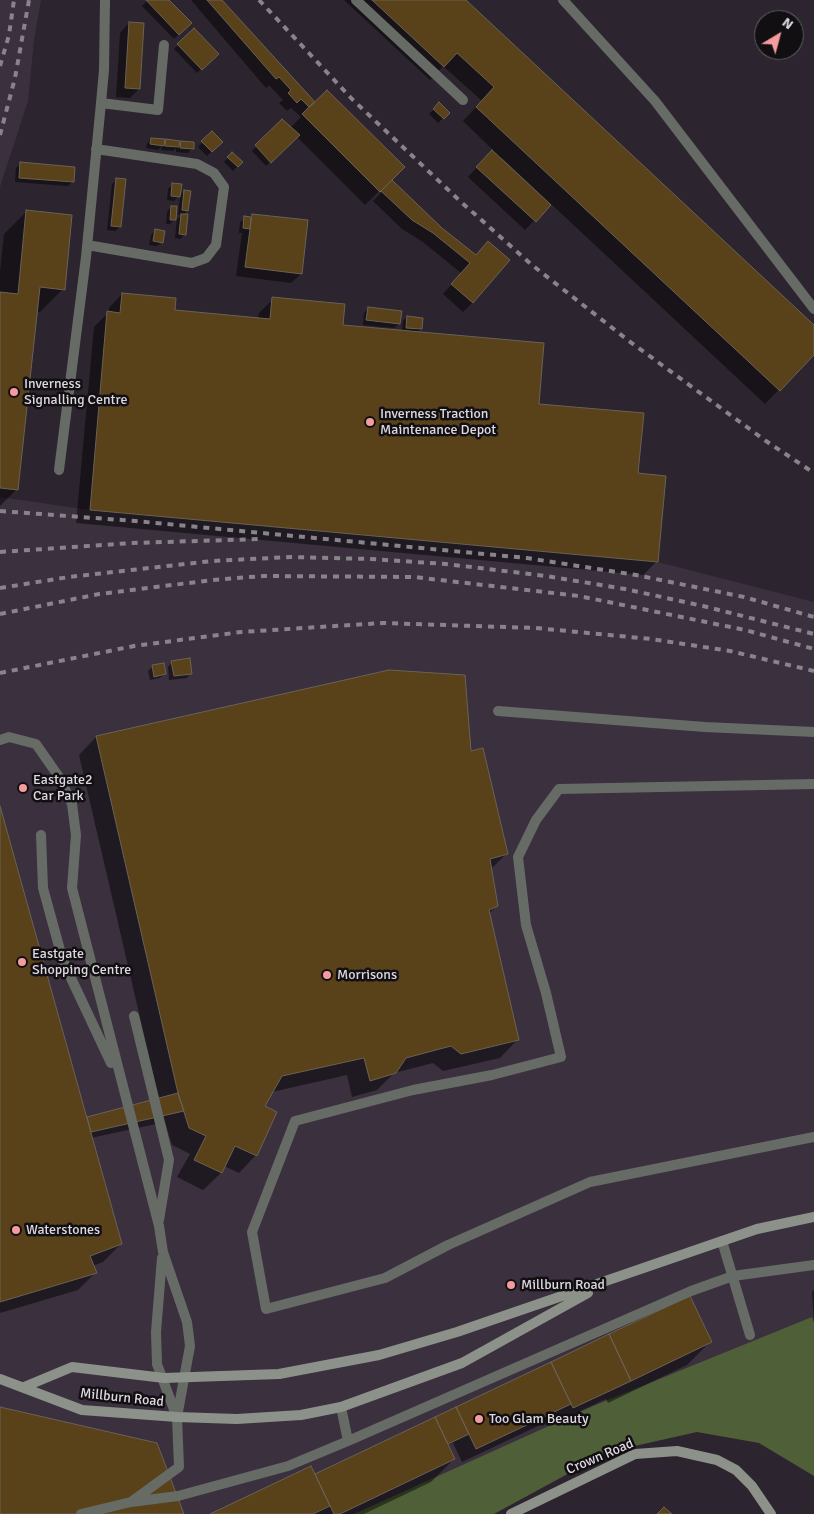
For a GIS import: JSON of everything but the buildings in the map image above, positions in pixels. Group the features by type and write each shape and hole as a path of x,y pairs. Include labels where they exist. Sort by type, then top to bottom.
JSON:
{"main road":[{"name":"Millburn Road","path":"24,1387 72,1367 164,1378 184,1378 279,1374 379,1355 457,1332 757,1229 814,1217"},
{"name":"Millburn Road","path":"0,1379 82,1410 237,1419 301,1416 341,1407 462,1363 611,1280"},
{"name":"Crown Road","path":"511,1514 635,1454 677,1451 717,1460 736,1470 752,1486 771,1514"}],"lane":[{"path":"59,470 87,245 101,103 104,70 105,0"},
{"path":"356,0 463,100"},
{"path":"563,0 655,101 814,309"},
{"path":"101,103 158,110 164,44"},
{"path":"87,245 192,263 206,258 216,245 224,187 214,173 197,164 96,149"},
{"path":"498,710 705,727 814,732"},
{"path":"0,740 9,737 36,744 59,777 72,804 76,835 72,888 163,1252 187,1322 190,1346 177,1417 179,1467 130,1502"},
{"path":"814,784 559,789 536,820 518,856 526,926 546,993 561,1057 492,1075 413,1090 295,1121 252,1232 266,1309 385,1278 448,1245 590,1182 814,1137"},
{"path":"41,835 43,888 63,961 122,1084"},
{"path":"134,1016 169,1160 158,1226"},
{"path":"722,1241 750,1335"},
{"path":"163,1252 156,1332 157,1364 164,1378 177,1417"},
{"path":"81,1514 130,1502 178,1496 274,1472 691,1291 733,1276 814,1265"},
{"path":"341,1407 348,1441"}],"shaded area":[{"path":"0,0 41,0 34,41 28,101 0,187"},
{"path":"0,497 90,510 658,562 814,602 814,1353 359,1514 0,1514"}],"green space":[{"path":"812,1317 814,1323 814,1476 759,1443 697,1432 608,1452 494,1514 354,1514 593,1406"}],"railway":[{"path":"0,66 9,35 14,0"},
{"path":"0,135 15,78 29,0"},
{"path":"259,0 352,99 460,201 532,265 629,341 766,441 814,473"},
{"path":"0,511 135,521 527,558 636,575 744,597 814,617"},
{"path":"0,552 132,543 260,539"},
{"path":"0,588 69,577 212,561 291,557 371,559 446,564 546,576 625,589 703,606 814,634"},
{"path":"0,614 99,594 213,580 263,576 414,577 579,596 745,630 814,649"},
{"path":"0,673 134,646 241,632 383,623 536,628 651,639 730,651 814,671"}],"place":[{"name":"Inverness Signalling Centre","path":"14,392"},
{"name":"Inverness Traction Maintenance Depot","path":"370,422"},
{"name":"Eastgate2 Car Park","path":"23,788"},
{"name":"Eastgate Shopping Centre","path":"22,962"},
{"name":"Morrisons","path":"327,975"},
{"name":"Waterstones","path":"16,1230"},
{"name":"Millburn Road","path":"511,1285"},
{"name":"Too Glam Beauty","path":"479,1419"}]}
